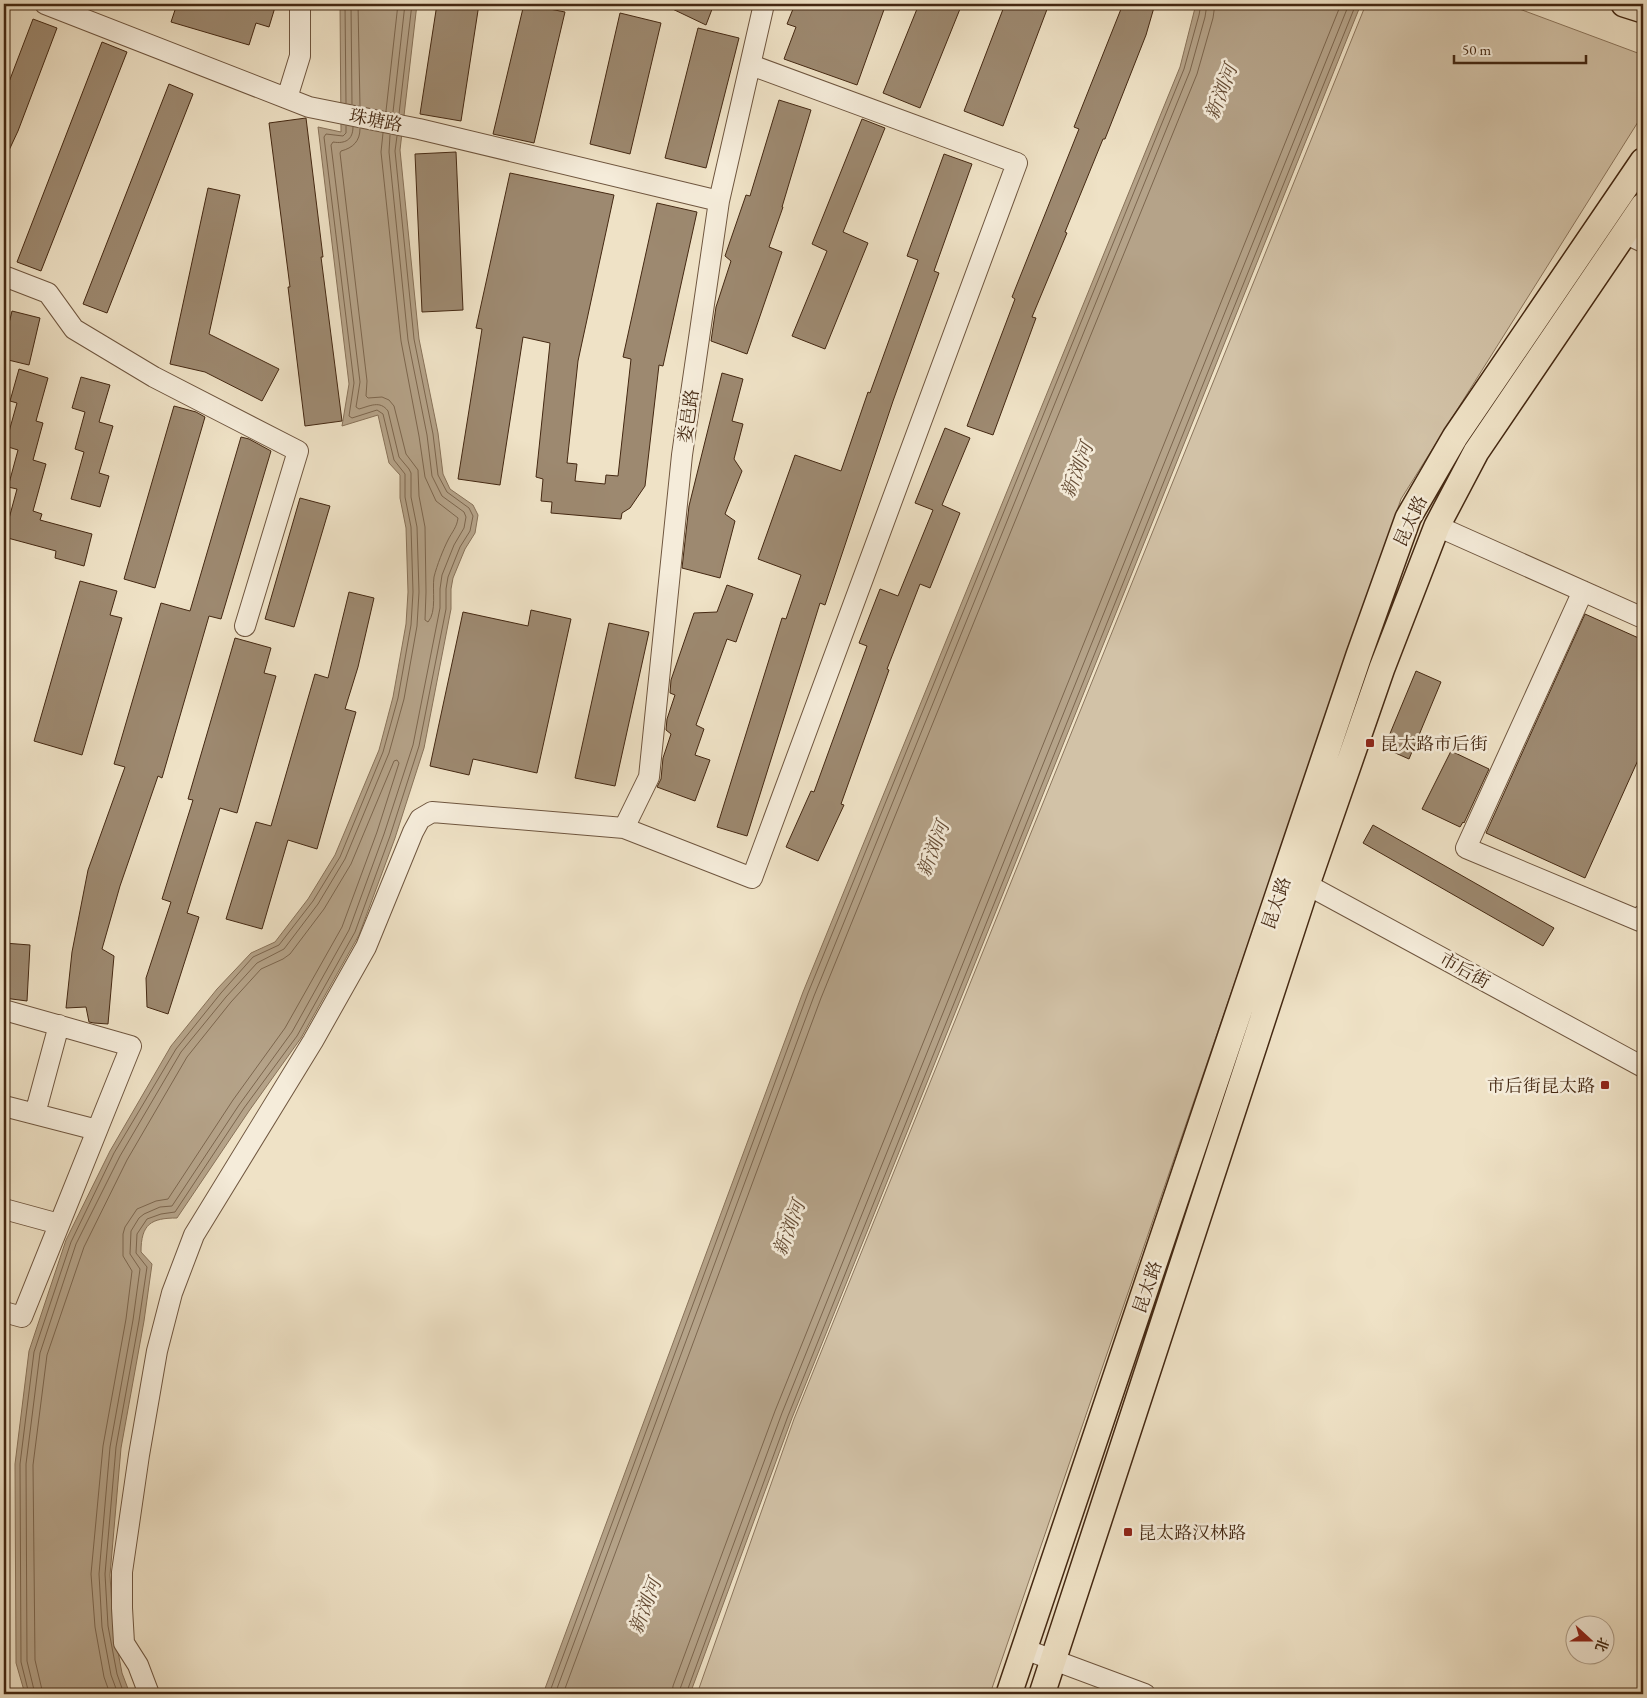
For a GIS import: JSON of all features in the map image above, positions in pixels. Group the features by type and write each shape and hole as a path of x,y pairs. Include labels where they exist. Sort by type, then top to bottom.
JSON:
{"main road":[{"path":"1624,4 1643,10"},
{"name":"昆太路","path":"1042,1694 1297,879 1359,655 1408,518 1455,437 1643,160"},
{"name":"昆太路","path":"1009,1694 1297,879 1437,526 1476,452 1634,237 1643,206"}],"street":[{"name":"珠塘路","path":"45,4 309,107 419,129 719,201"},
{"path":"287,98 300,56 300,4"},
{"name":"娄邑路","path":"624,828 649,777 682,455 719,201 764,4"},
{"path":"149,1694 138,1665 124,1643 122,1572 139,1455 157,1351 172,1293 194,1235 313,1041 366,946 420,819 432,812 624,828 752,878 1016,163 751,65"},
{"path":"4,276 48,293 74,330 154,377 298,451 245,626"},
{"path":"1437,526 1643,618"},
{"path":"1583,591 1466,848 1640,921 1643,915"},
{"name":"市后街","path":"1297,879 1643,1067"},
{"path":"4,1010 131,1046 22,1317 4,1312"},
{"path":"36,1114 59,1025"},
{"path":"4,1106 97,1130"},
{"path":"4,1209 59,1224"},
{"path":"1024,1649 1145,1694"}],"shaded area":[{"path":"1366,4 1506,4 1643,55 1643,114 1401,499 990,1694 697,1694 794,1419"}],"water":[{"path":"340,4 417,4 400,150 419,339 438,433 443,474 450,489 473,505 478,515 475,533 465,549 453,578 451,609 424,748 395,838 359,935 301,1038 177,1218 154,1221 143,1235 141,1252 152,1264 144,1321 121,1448 110,1575 113,1625 122,1673 130,1694 25,1694 16,1663 15,1464 29,1351 66,1240 110,1151 171,1046 217,989 251,953 275,942 308,899 335,855 379,750 393,697 406,624 408,592 406,528 400,498 400,475 389,463 378,415 342,426 349,384 318,127 341,132"},
{"name":"新浏河","path":"1196,4 1361,4 792,1418 690,1694 543,1694 803,992 1180,67"}],"building":[{"path":"177,4 276,4 269,27 256,23 249,45 171,22"},
{"path":"437,4 479,4 461,121 420,114"},
{"path":"524,4 565,12 534,143 493,134"},
{"path":"662,4 714,4 706,25"},
{"path":"795,4 886,4 857,85 784,59 796,27 787,24"},
{"path":"919,4 962,4 920,108 883,93"},
{"path":"1005,4 1049,4 1003,126 964,111"},
{"path":"1123,4 1155,4 1146,35 1032,317 1036,318 993,435 967,426 1015,299 1012,297 1079,129 1074,127"},
{"path":"620,13 661,23 630,154 590,144"},
{"path":"33,19 57,28 18,131 4,161 4,95"},
{"path":"698,28 739,38 706,168 665,158"},
{"path":"102,42 127,52 41,271 17,262"},
{"path":"169,84 193,94 107,313 83,304"},
{"path":"779,100 811,110 783,207 769,247 782,252 747,354 711,341 716,307 731,261 725,256 746,195 750,196"},
{"path":"306,118 323,257 321,257 342,421 305,426 288,287 290,287 269,123"},
{"path":"862,119 885,128 843,232 868,243 825,349 792,336 827,251 812,244"},
{"path":"456,152 463,310 422,312 415,154"},
{"path":"944,154 972,164 934,271 939,273 893,401 825,605 820,603 747,836 717,827 782,618 786,619 801,575 758,559 795,455 841,471 868,392 870,393 918,260 907,256"},
{"path":"510,173 614,195 578,361 567,463 577,464 575,481 605,484 606,475 618,476 631,359 623,357 657,203 697,212 663,366 659,365 645,486 630,508 622,513 621,519 551,513 552,502 541,501 543,479 536,477 550,343 523,337 500,485 458,479 482,329 476,328"},
{"path":"208,188 240,195 209,334 279,369 262,401 205,372 170,364"},
{"path":"12,311 40,318 29,365 4,359 4,344"},
{"path":"19,369 48,378 36,421 43,423 33,460 46,464 33,511 42,514 40,520 92,534 84,566 55,558 56,551 4,537 17,489 8,487 18,450 5,446 17,403 10,401"},
{"path":"722,373 743,379 732,421 743,424 734,459 742,471 725,514 735,521 720,578 682,568 689,506"},
{"path":"81,377 110,385 99,422 113,426 99,473 109,476 100,507 71,499 84,452 75,449 85,412 72,408"},
{"path":"174,406 196,412 205,417 155,588 124,579"},
{"path":"945,428 970,438 942,505 960,513 930,588 920,584 887,669 889,670 841,804 844,805 818,861 786,847 811,791 814,792 867,646 859,643 880,589 898,596 933,510 915,503"},
{"path":"241,437 249,439 271,451 221,619 209,616 162,778 158,776 120,886 102,949 114,956 108,1024 89,1022 86,1007 66,1008 72,952 88,870 125,767 114,764 161,603 190,611"},
{"path":"300,498 330,506 294,627 265,619"},
{"path":"80,581 117,591 110,615 122,618 82,755 34,741"},
{"path":"727,585 753,594 736,642 727,639 696,725 704,729 695,755 710,760 695,801 657,787 661,779 663,758 671,734 666,730 667,719 675,695 670,693 671,680 694,613 717,612"},
{"path":"349,592 374,598 358,667 345,709 356,712 317,849 288,840 262,929 226,919 256,822 271,826 315,674 328,678"},
{"path":"531,610 571,619 537,773 473,759 469,775 430,766 463,612 528,626"},
{"path":"1585,614 1643,640 1643,749 1585,878 1486,833"},
{"path":"609,623 649,632 615,786 575,778"},
{"path":"235,638 271,648 264,673 276,676 237,813 220,808 187,913 199,917 168,1014 147,1007 146,978 171,902 162,899 193,800 188,799"},
{"path":"1416,671 1441,682 1409,759 1384,748"},
{"path":"1451,751 1489,769 1464,823 1460,827 1422,809"},
{"path":"1373,825 1554,928 1543,946 1363,843"},
{"path":"4,943 30,945 27,1001 4,998"}],"place":[{"name":"昆太路市后街","path":"1370,743"},
{"name":"市后街昆太路","path":"1605,1085"},
{"name":"昆太路汉林路","path":"1128,1532"}]}
